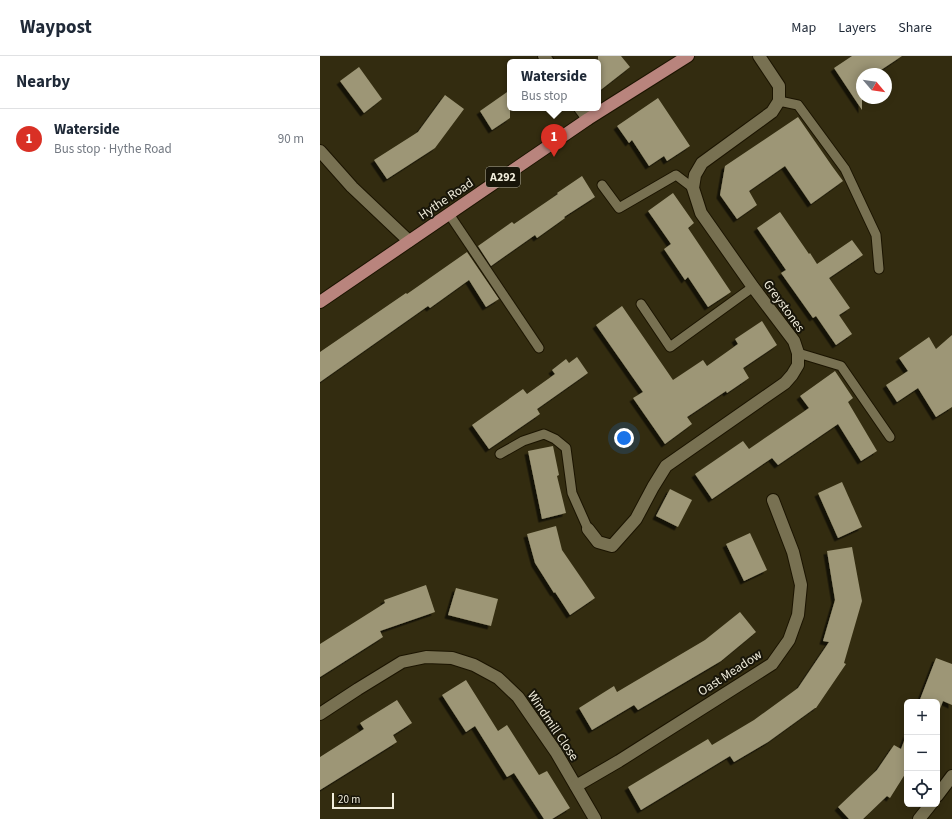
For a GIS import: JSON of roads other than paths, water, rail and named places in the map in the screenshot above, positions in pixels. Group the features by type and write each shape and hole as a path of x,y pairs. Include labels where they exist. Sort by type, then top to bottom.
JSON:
{"main road":[{"name":"Hythe Road","path":"601,111 688,56"},
{"name":"Hythe Road","path":"320,302 601,111"}],"street":[{"path":"692,188 695,175 702,163 772,112 779,101 780,86 759,56"},
{"path":"582,111 588,119"},
{"path":"320,151 363,198 409,241"},
{"name":"Greystones","path":"588,529 598,542 612,546 636,519 666,466 785,383 798,365 798,353 794,341 753,287 701,213 692,188"},
{"name":"Oast Meadow","path":"576,786 772,664 789,640 798,615 801,585 793,552 773,500"},
{"name":"Windmill Close","path":"320,714 402,662 426,657 452,658 474,666 498,678 518,697 556,752 595,819"},
{"path":"940,792 952,776"},
{"path":"919,819 929,807"}],"lane":[{"path":"779,101 798,105 845,168 876,235 879,270"},
{"path":"602,185 619,208 676,175 692,188"},
{"path":"449,214 538,348"},
{"path":"641,304 670,347 753,287"},
{"path":"798,353 841,366 890,437"},
{"path":"500,454 523,441 544,434 555,439 566,448 572,493 588,529"}],"place":[{"name":"Waterside","path":"554,157"}]}
